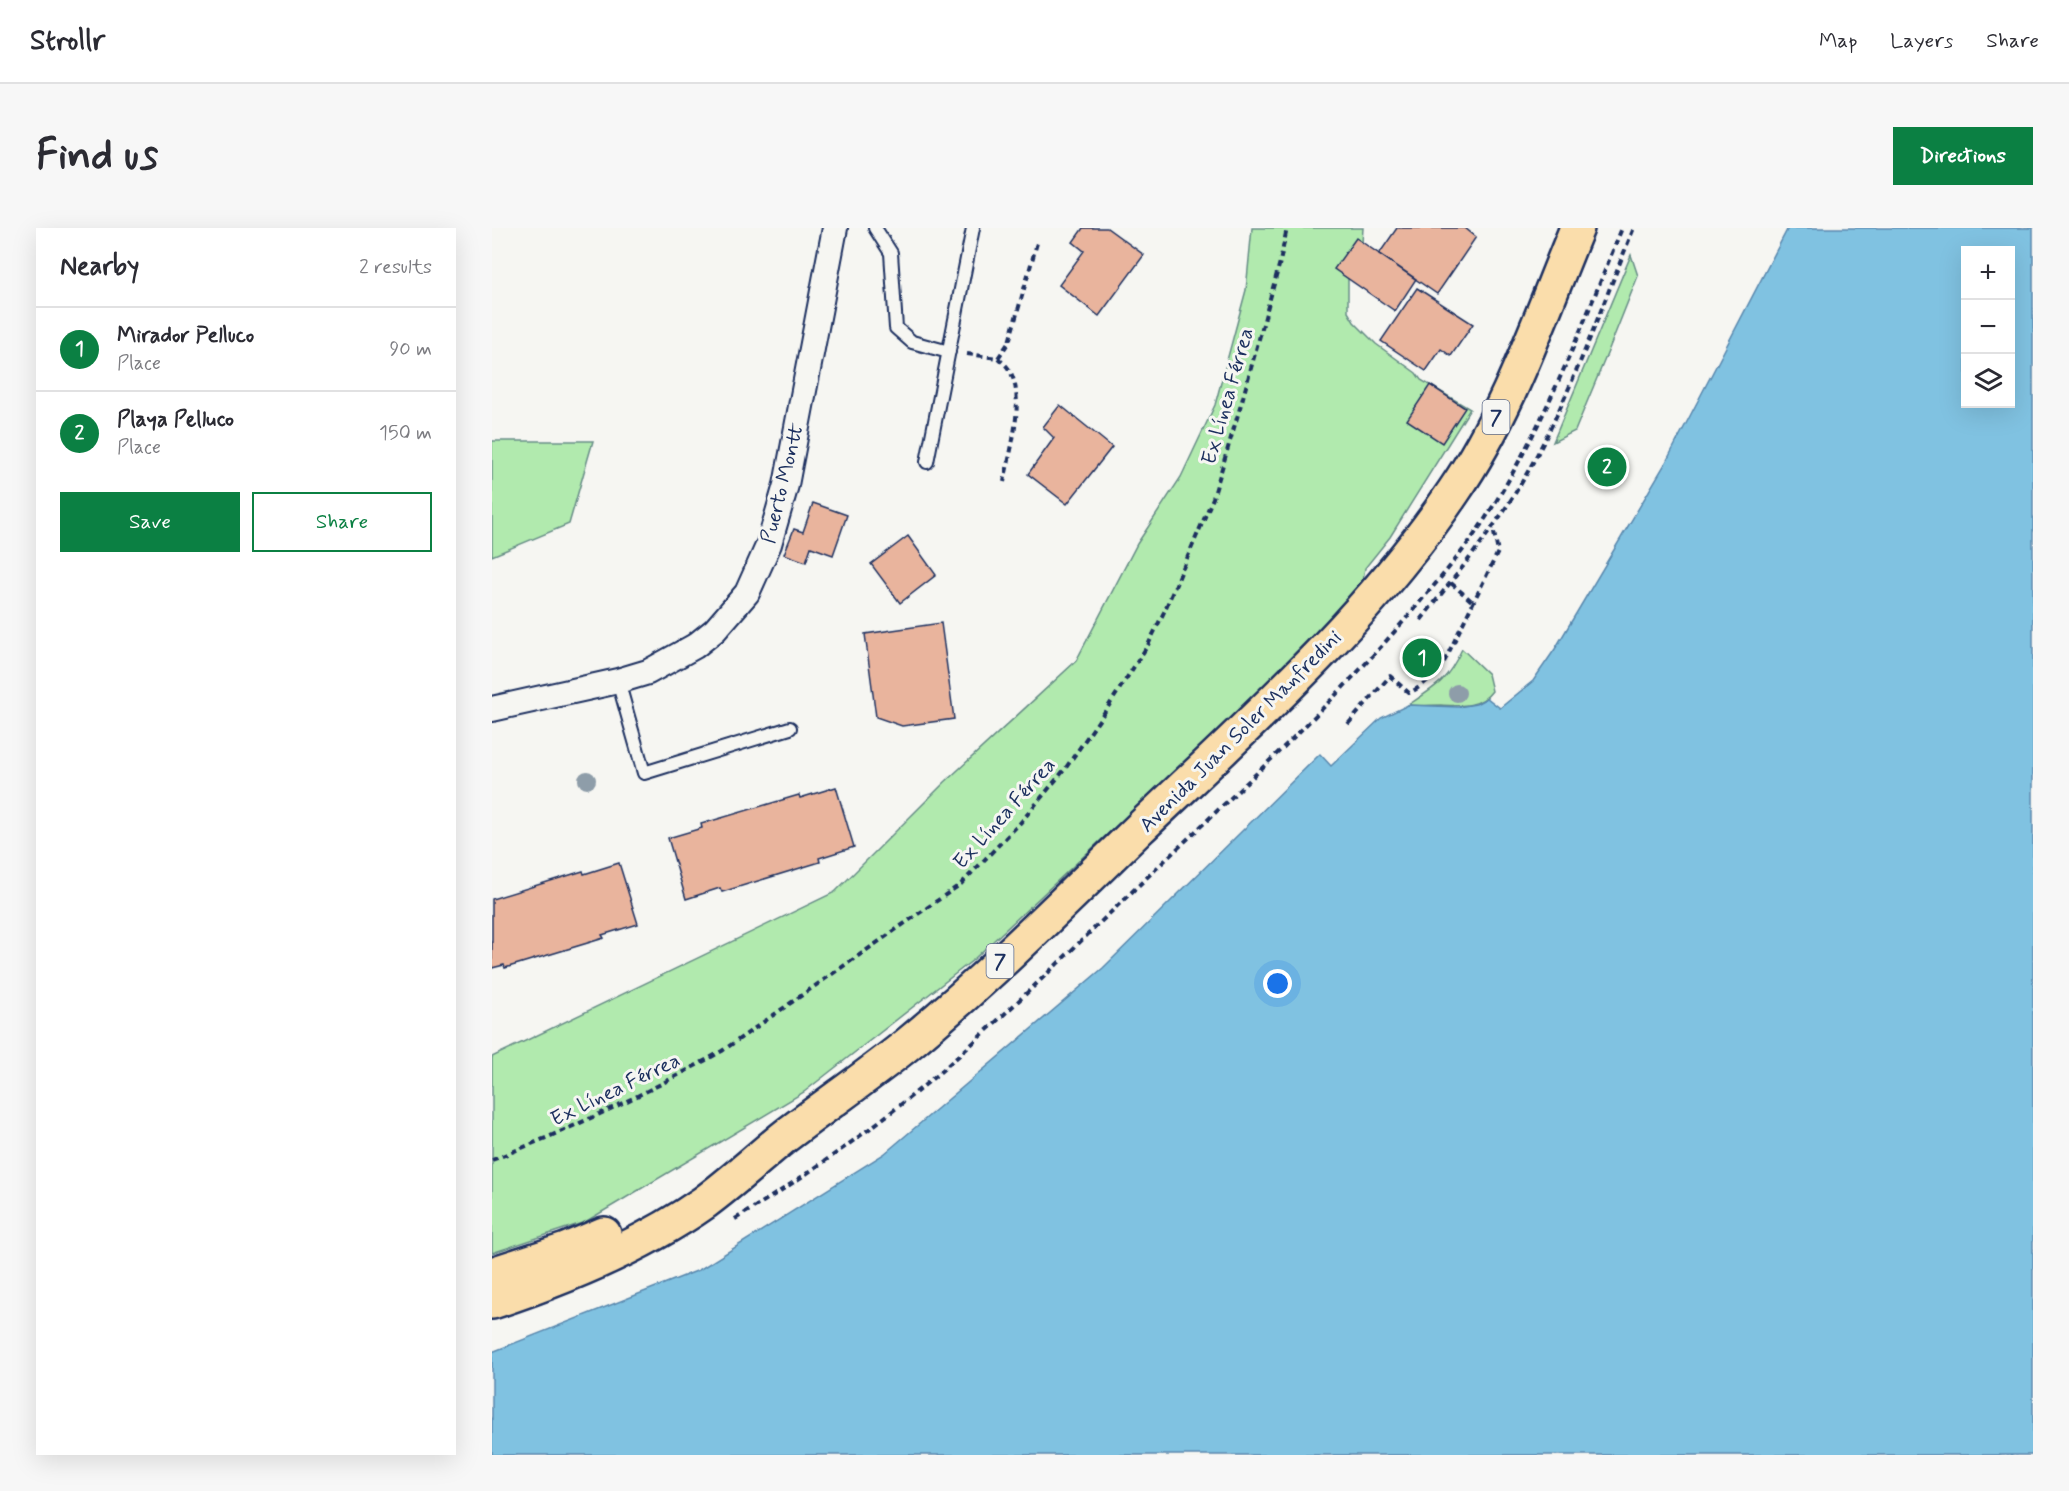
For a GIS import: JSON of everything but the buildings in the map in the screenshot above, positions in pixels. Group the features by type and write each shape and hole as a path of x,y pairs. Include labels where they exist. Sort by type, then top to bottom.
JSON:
{"highway":[{"name":"Avenida Juan Soler Manfredini","path":"492,1302 582,1268 668,1225 729,1184 783,1138 902,1048 988,973 1271,705 1381,587 1455,490 1489,434 1576,228"},
{"name":"Avenida Juan Soler Manfredini","path":"492,1274 566,1250 612,1231 783,1138"}],"street":[{"name":"Puerto Montt","path":"492,710 648,672 702,641 733,611 747,592 769,544 786,485 835,228"}],"lane":[{"path":"875,228 891,253 896,328 912,342 949,352"},
{"path":"927,462 973,228"},
{"path":"618,681 644,773 790,728"}],"path":[{"name":"Ex Línea Férrea","path":"492,1160 549,1137 722,1052 961,884 1021,822 1065,769 1102,716 1148,645 1164,612 1213,498 1245,390 1287,228"},
{"path":"1421,620 1493,527 1519,487 1553,420 1634,228"},
{"path":"998,358 1009,342 1037,243"},
{"path":"949,352 998,358 1008,368 1016,387 1016,411 1004,482"},
{"path":"1348,724 1389,676 1409,693 1435,674 1445,660 1498,552 1493,527"},
{"path":"1451,583 1474,603"}],"green space":[{"path":"1252,228 1363,228 1362,243 1348,266 1348,312 1354,322 1376,344 1416,373 1421,380 1470,409 1390,537 1365,568 1361,590 1337,619 973,960 804,1092 585,1222 492,1253 492,1057 835,892 945,782 1076,661 1137,544 1181,477 1215,405 1246,290"},
{"path":"1631,255 1638,276 1575,431 1553,442"},
{"path":"492,441 593,441 569,524 492,556"},
{"path":"1462,649 1488,674 1492,691 1487,697 1476,703 1462,705 1408,705 1427,693 1446,676"}],"water":[{"path":"1788,228 2033,228 2033,1455 492,1455 492,1352 699,1270 884,1154 1103,968 1320,754 1331,766 1381,718 1408,705 1458,707 1476,704 1487,698 1500,708 1533,681 1555,649 1665,464"}],"place":[{"name":"Playa Pelluco","path":"1607,467"},
{"name":"Mirador Pelluco","path":"1422,658"}]}
